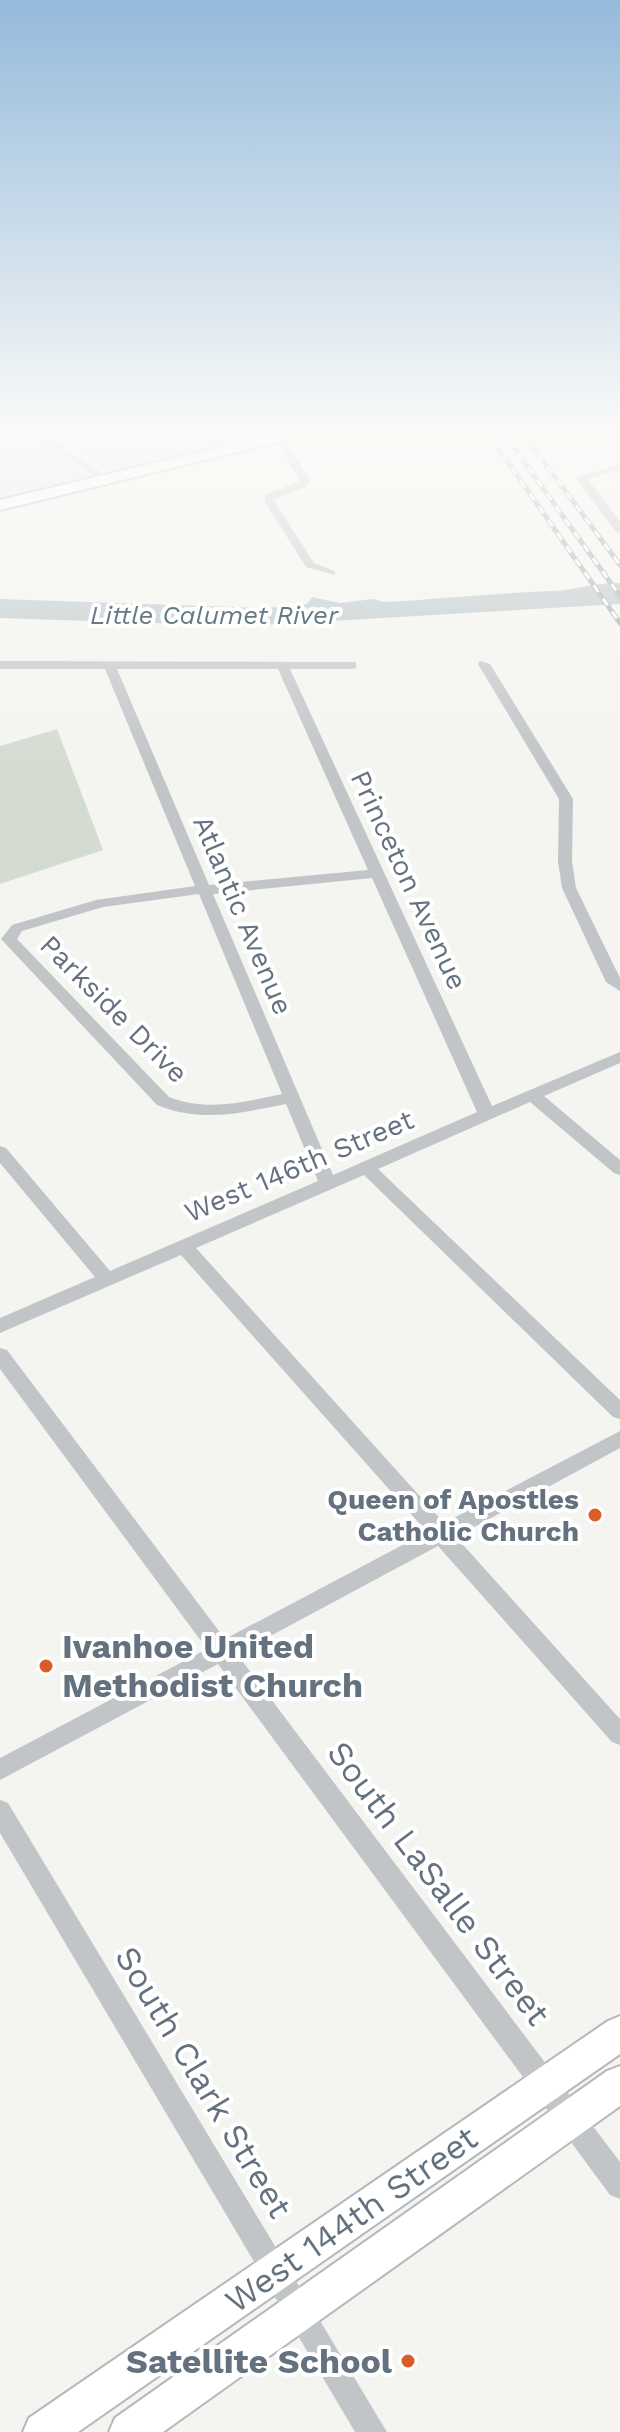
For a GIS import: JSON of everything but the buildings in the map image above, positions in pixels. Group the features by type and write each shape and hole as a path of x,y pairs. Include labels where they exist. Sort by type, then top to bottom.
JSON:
{"street":[{"path":"295,541 310,565 331,573"},
{"path":"484,664 566,799 565,861 569,888 614,982 620,986"},
{"path":"0,665 352,665"},
{"name":"Atlantic Avenue","path":"110,666 328,1184"},
{"name":"Princeton Avenue","path":"283,666 487,1115"},
{"path":"204,889 377,873"},
{"name":"Parkside Drive","path":"204,889 101,903 64,912 17,928 9,939 163,1101 180,1110 202,1113 292,1097"},
{"name":"West 146th Street","path":"0,1326 620,1057"},
{"path":"532,1095 620,1169"},
{"path":"0,1152 107,1279"},
{"path":"366,1167 620,1412"},
{"path":"184,1246 620,1735"},
{"name":"South LaSalle Street","path":"0,1355 620,2185"},
{"path":"0,1770 620,1439"},
{"name":"South Clark Street","path":"0,1811 372,2432"},
{"name":"West 144th Street","path":"43,2432 620,2033"},
{"name":"West 144th Street","path":"129,2432 620,2084"}],"shaded area":[{"path":"57,729 103,850 0,884 0,746"}],"water":[{"name":"Little Calumet River","path":"620,583 620,604 246,626 0,618 0,599 265,608 307,604 312,597 340,603 373,599 384,602"}],"railway":[{"path":"563,541 620,623"},
{"path":"581,541 620,596"},
{"path":"603,541 620,565"}],"place":[{"name":"Queen of Apostles Catholic Church","path":"595,1515"},
{"name":"Ivanhoe United Methodist Church","path":"46,1666"},
{"name":"Satellite School","path":"408,2361"}]}
